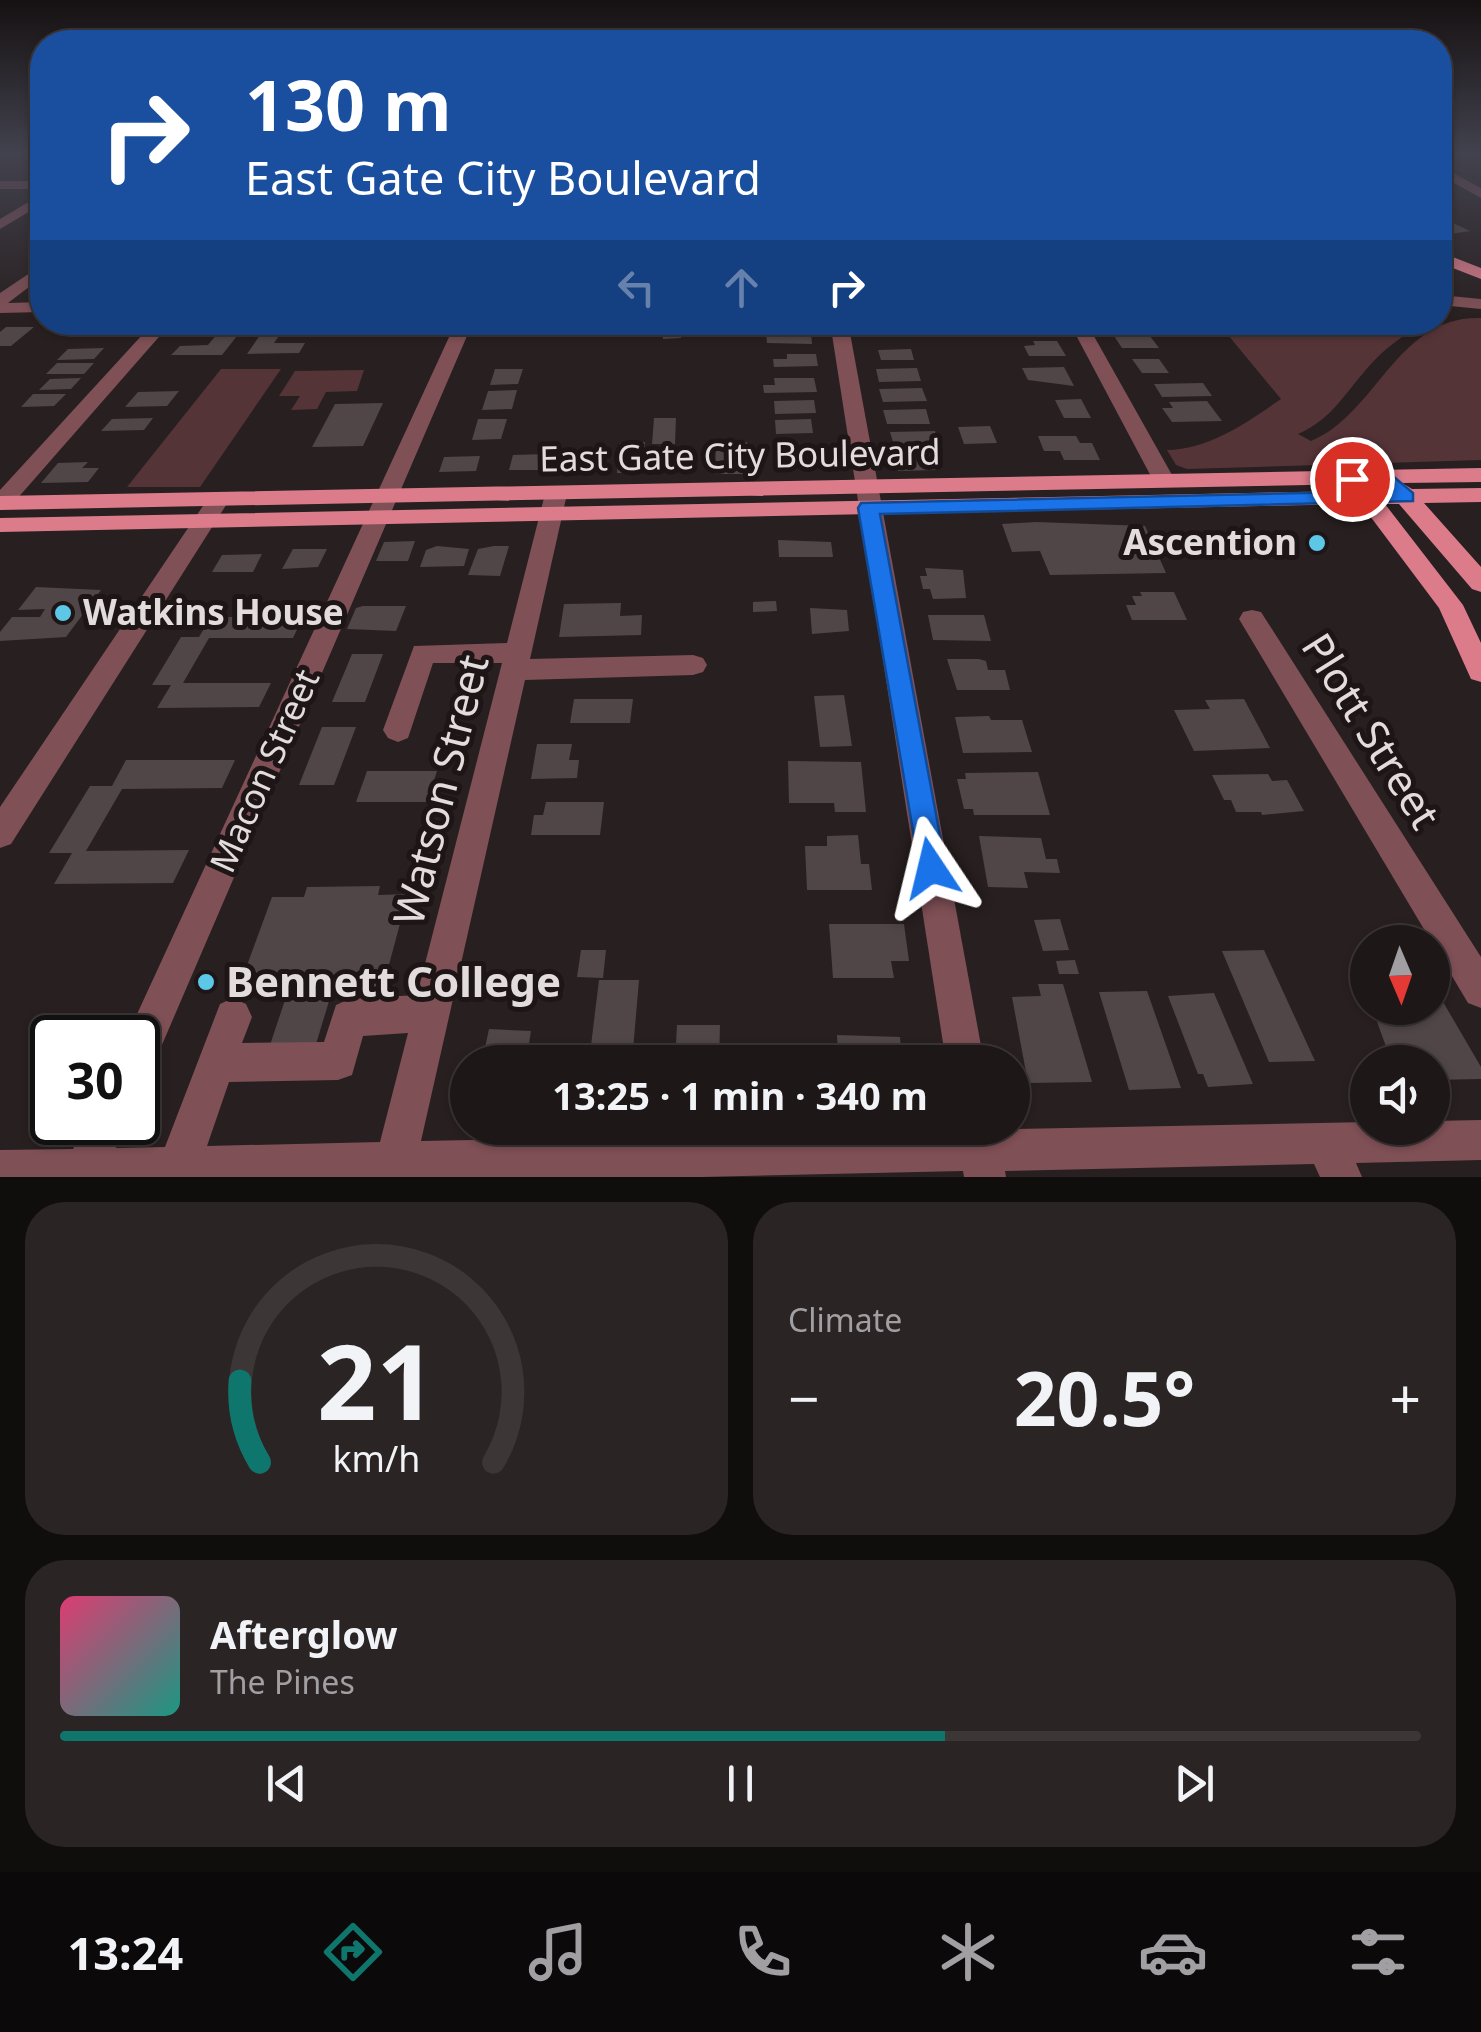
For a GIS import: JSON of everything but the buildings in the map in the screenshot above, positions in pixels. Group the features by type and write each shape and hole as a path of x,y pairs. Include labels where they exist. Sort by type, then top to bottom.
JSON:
{"main road":[{"path":"1452,262 1481,274"},
{"name":"East Gate City Boulevard","path":"0,525 210,511 1360,488 1388,478 1481,475"},
{"path":"1388,478 1481,583"},
{"name":"East Gate City Boulevard","path":"867,498 1165,482 1360,488 1406,497 1481,495"},
{"path":"1360,488 1450,605 1481,672"},
{"name":"East Gate City Boulevard","path":"0,503 210,511"}],"street":[{"path":"0,225 25,209"},
{"path":"0,305 30,280"},
{"path":"1452,301 1481,304"},
{"path":"0,305 30,307"},
{"path":"0,503 152,335"},
{"name":"Macon Street","path":"156,1015 459,335"},
{"path":"841,335 962,1045"},
{"path":"1084,335 1165,482"},
{"name":"Watson Street","path":"393,1170 554,504"},
{"path":"0,834 210,511"},
{"name":"Plott Street","path":"1252,618 1481,990"},
{"path":"398,730 423,653 516,661 693,665"},
{"path":"216,1063 338,1061 349,1018 431,1014"},
{"path":"178,1168 233,1017"},
{"path":"0,1171 660,1168 981,1152 1334,1160 1481,1140"},
{"path":"85,1169 96,1145"}],"shaded area":[{"path":"1481,318 1481,460 1187,469 1176,465 1167,450 1213,440 1281,399 1228,335 1406,335 1376,358 1330,412 1298,434 1311,441 1354,410 1389,368 1424,335 1452,335 1452,321"},
{"path":"221,369 281,369 200,487 127,487"},
{"path":"364,370 357,391 326,392 317,409 291,410 300,396 279,396 295,371"}],"place":[{"name":"Ascention","path":"1317,543"},
{"name":"Watkins House","path":"63,613"},
{"name":"Bennett College","path":"206,982"}],"route":[{"path":"931,868 868,508 1406,497 1388,478 1352,479"}]}
